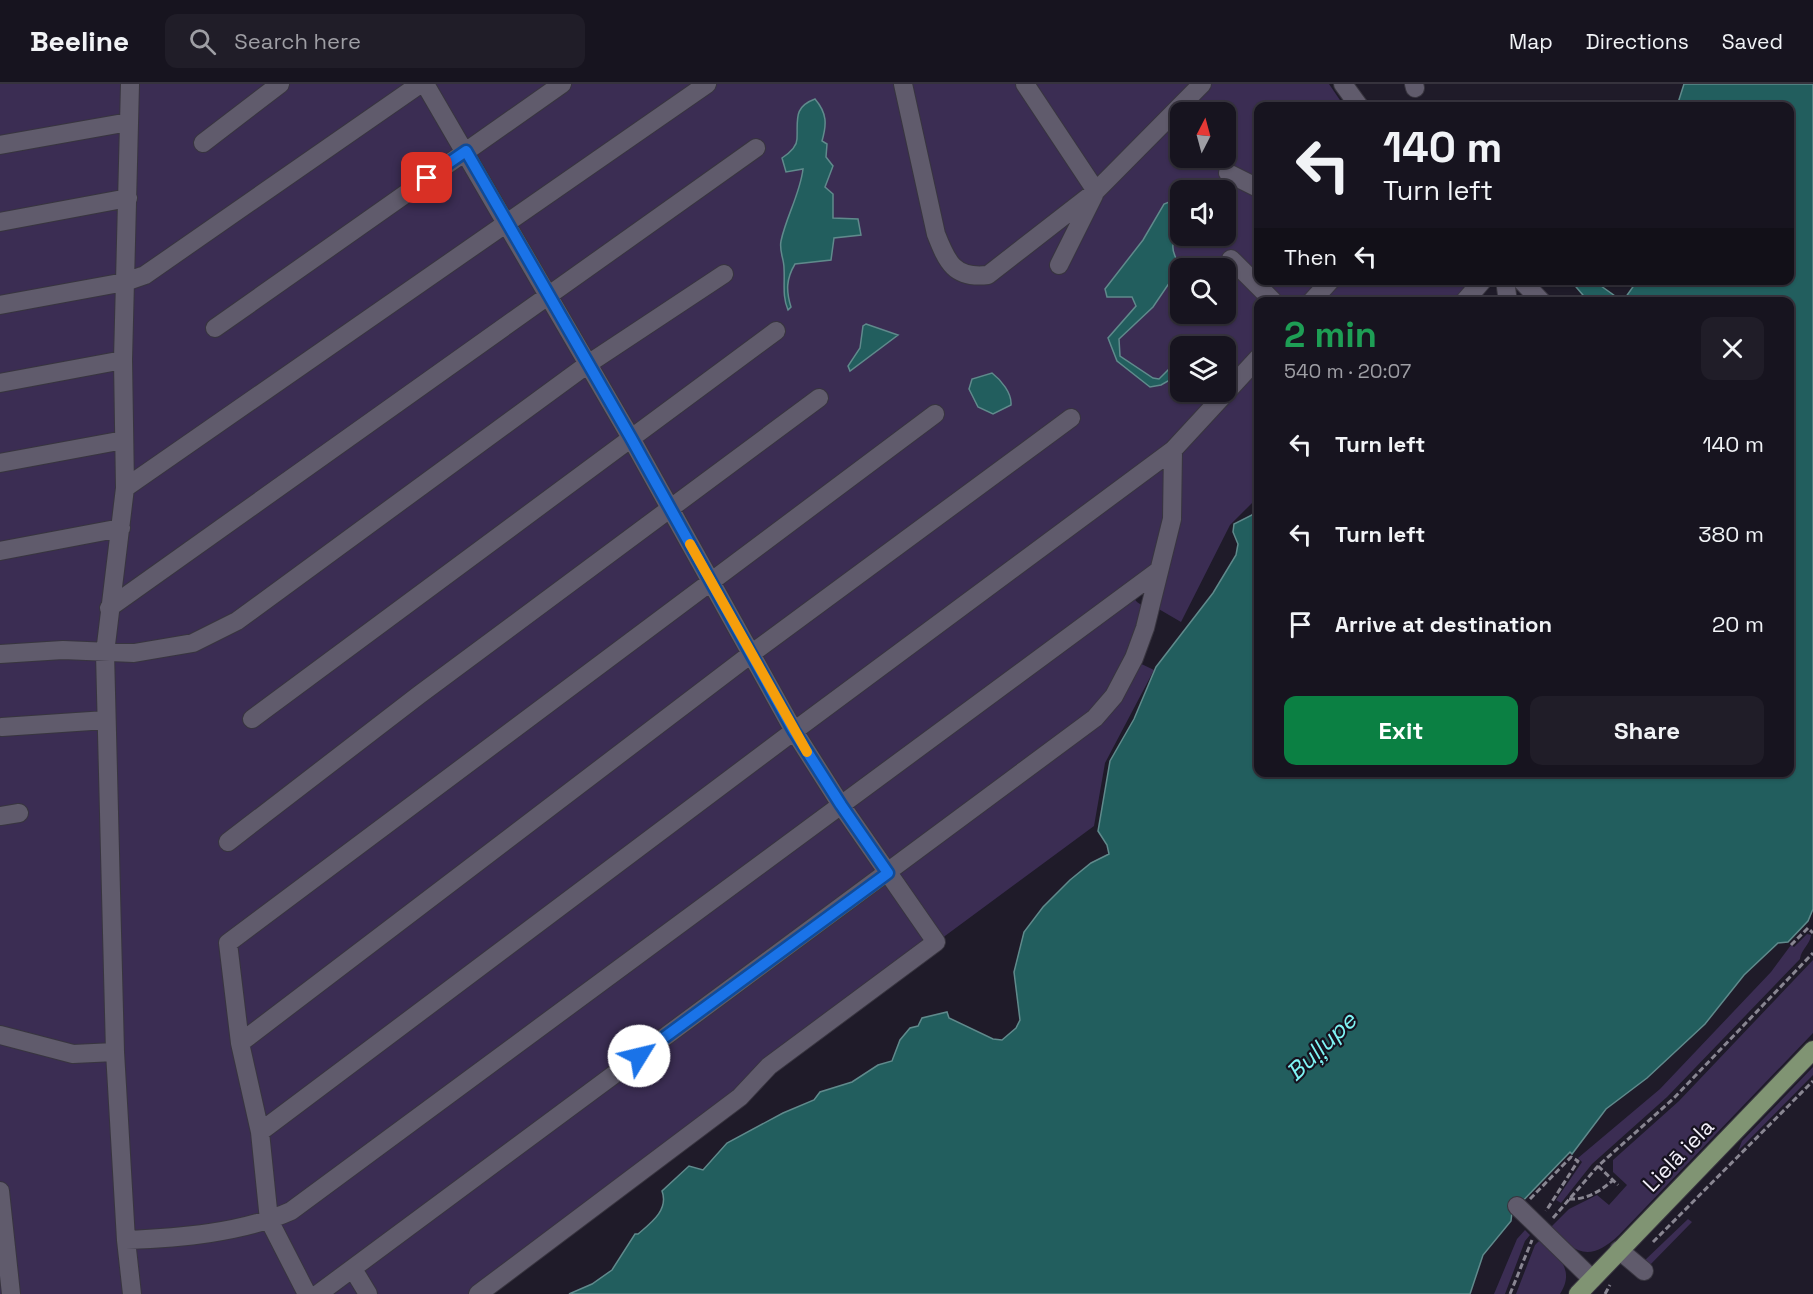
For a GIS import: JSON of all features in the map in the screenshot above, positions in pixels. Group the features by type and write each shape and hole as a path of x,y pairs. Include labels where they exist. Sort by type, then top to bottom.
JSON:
{"main road":[{"name":"Lielā iela","path":"1578,1294 1592,1279 1632,1261 1813,1050"}],"street":[{"path":"130,84 123,360 125,488 105,653 115,1052 126,1240 132,1294"},
{"path":"203,143 279,84"},
{"path":"0,305 125,282 145,275 420,84"},
{"path":"426,84 631,438 794,731 841,805 936,942 769,1066 740,1097 478,1294"},
{"path":"215,328 562,84"},
{"path":"125,488 707,84"},
{"path":"903,84 936,234 945,256 959,273 972,277 988,275 1096,191 1202,84"},
{"path":"1025,84 1096,191"},
{"path":"1343,84 1356,102"},
{"path":"0,145 129,122"},
{"path":"109,608 756,148"},
{"path":"1228,173 1254,186"},
{"path":"1059,265 1096,191"},
{"path":"0,222 128,198"},
{"path":"1236,264 1254,282"},
{"path":"0,654 63,650 134,653 193,643 237,621 588,364 724,274"},
{"path":"1257,285 1269,297"},
{"path":"1316,297 1326,285"},
{"path":"1468,297 1479,285"},
{"path":"1526,285 1537,297"},
{"path":"252,719 776,331"},
{"path":"0,383 123,360"},
{"path":"260,1132 1173,450 1254,362"},
{"path":"228,842 419,695 819,398"},
{"path":"307,1294 269,1221 260,1132 240,1043 228,943 935,414"},
{"path":"240,1043 751,654 1071,418"},
{"path":"0,463 124,440"},
{"path":"318,1294 1095,718 1114,696 1134,658 1145,628 1172,519 1173,450"},
{"path":"0,551 121,528"},
{"path":"126,1240 172,1238 269,1221 291,1211 1158,571"},
{"path":"2,727 106,720"},
{"path":"0,816 19,813"},
{"path":"0,1035 73,1054 115,1052"},
{"path":"0,1191 11,1294"},
{"path":"1520,1206 1592,1279"},
{"path":"353,1269 368,1294"}],"path":[{"path":"1791,945 1808,928 1813,933"},
{"path":"1510,1294 1531,1242 1598,1166 1673,1099 1813,953"},
{"path":"1605,1294 1632,1261 1813,1081"},
{"path":"1520,1206 1571,1156 1578,1161 1546,1211"},
{"path":"1598,1166 1618,1185"},
{"path":"1569,1199 1578,1199 1602,1190 1613,1180"}],"shaded area":[{"path":"0,84 1329,84 1341,102 1254,102 1254,285 1316,285 1304,297 1254,297 1254,349 1236,369 1236,336 1170,336 1170,402 1205,402 1154,456 1167,475 1162,529 1153,570 1126,589 1137,602 1146,608 1129,658 1154,670 1105,763 1094,826 769,1066 478,1294 0,1294"},
{"path":"1335,285 1472,285 1461,297 1325,297"},
{"path":"1254,371 1254,501 1230,525 1181,622 1157,608 1181,451 1226,402 1236,402 1236,391"},
{"path":"1807,934 1811,935 1800,959 1667,1097 1592,1164 1561,1203 1556,1200 1582,1162 1578,1158 1660,1089 1771,972 1791,945 1794,947"},
{"path":"1813,960 1813,1033 1619,1235 1599,1249 1583,1252 1567,1244 1549,1229 1569,1209 1597,1195 1609,1205 1627,1185 1613,1172 1613,1160 1679,1101"},
{"path":"1813,1067 1813,1075 1738,1151 1742,1141"},
{"path":"1688,1219 1692,1222 1648,1267 1643,1262"},
{"path":"1525,1230 1530,1235 1525,1241 1505,1294 1494,1294 1517,1239"},
{"path":"1542,1238 1563,1263 1566,1277 1560,1294 1516,1294 1535,1245"}],"water":[{"name":"Buļļupe","path":"1684,84 1813,84 1813,909 1808,921 1788,942 1778,943 1744,975 1705,1024 1647,1078 1606,1109 1572,1154 1570,1152 1512,1212 1511,1221 1483,1255 1470,1294 569,1294 592,1284 612,1270 635,1234 638,1234 658,1216 664,1198 662,1191 689,1166 703,1170 727,1143 783,1113 814,1100 820,1092 852,1082 878,1065 892,1061 900,1040 910,1028 918,1026 922,1018 947,1012 949,1018 993,1039 1002,1040 1016,1028 1020,1020 1014,972 1024,932 1043,907 1070,880 1091,863 1109,854 1107,845 1098,831 1110,761 1134,719 1156,667 1213,593 1236,555 1238,544 1233,532 1234,524 1254,512 1254,777 1794,777 1794,297 1626,297 1634,285 1794,285 1794,102 1678,102"},
{"path":"815,99 824,114 825,129 822,141 827,144 826,157 833,166 825,187 833,194 833,218 858,219 861,235 834,238 831,260 795,264 788,280 791,307 788,310 784,295 781,245 803,169 786,172 782,158 796,145 797,120 800,110"},
{"path":"1170,203 1170,246 1173,246 1176,258 1170,258 1170,282 1153,307 1119,339 1120,356 1153,378 1159,379 1170,368 1170,380 1161,385 1150,387 1117,361 1108,338 1136,306 1132,297 1107,297 1105,289 1143,240 1164,204"},
{"path":"1574,285 1600,285 1616,297 1585,297"},
{"path":"866,324 898,335 850,371 848,366 860,348 863,326"},
{"path":"992,373 1005,387 1011,400 1011,405 993,414 978,407 969,389 972,379"}],"slow traffic":[{"path":"690,544 807,752"}],"route":[{"path":"427,178 466,151 631,438 794,731 888,873 639,1056"}]}
